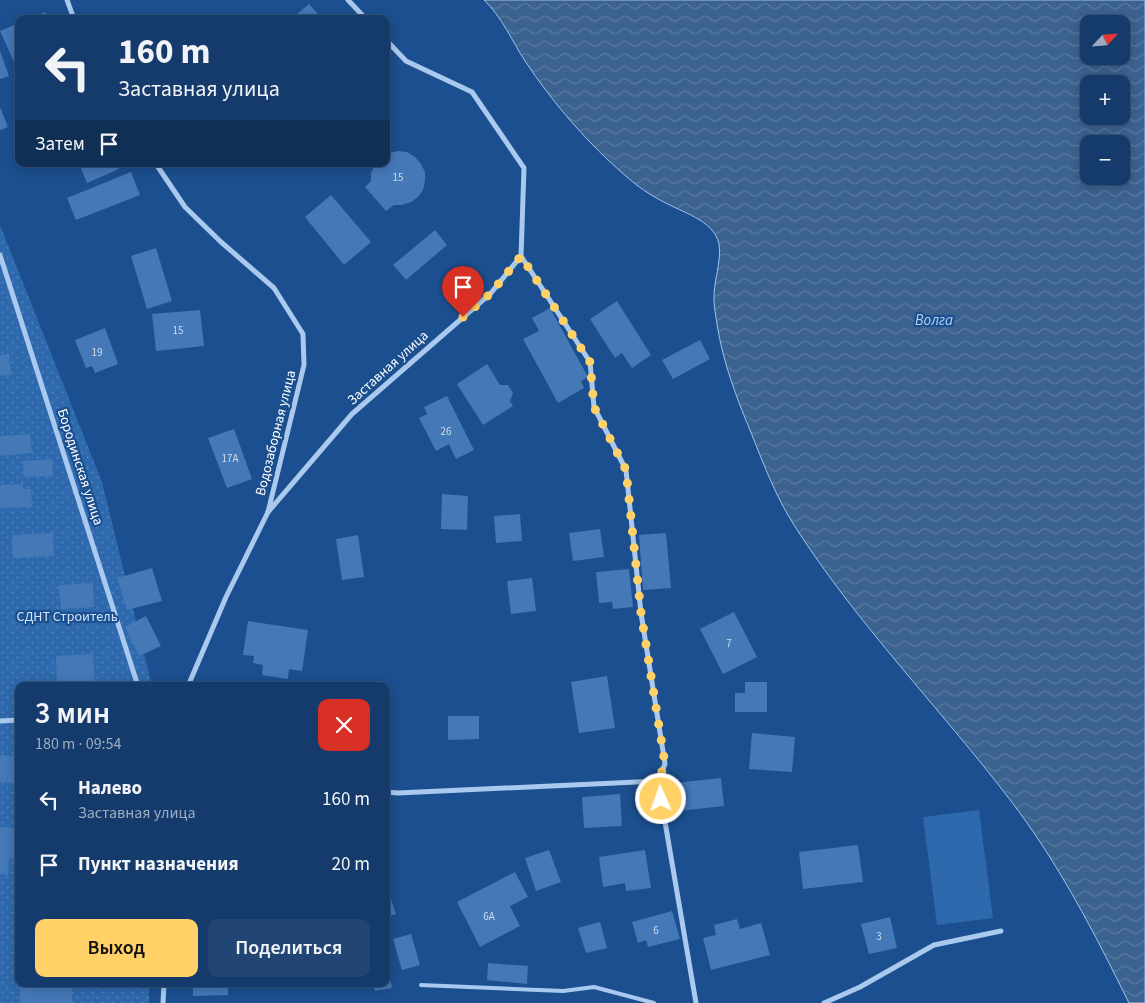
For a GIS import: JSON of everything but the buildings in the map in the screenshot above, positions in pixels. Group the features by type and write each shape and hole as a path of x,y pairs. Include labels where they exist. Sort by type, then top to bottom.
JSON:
{"street":[{"path":"67,0 73,15"},
{"path":"348,0 362,15"},
{"path":"390,44 406,61 472,92 524,168 521,256 590,362 594,407 626,470 641,613 665,764 658,781 696,1003"},
{"name":"Водозаборная улица","path":"158,167 186,207 221,242 274,288 303,334 304,365 268,512 226,597 190,682"},
{"name":"Бородинская улица","path":"0,255 137,682"},
{"name":"Заставная улица","path":"268,512 352,414 491,293 521,256"},
{"path":"0,721 15,720"},
{"path":"390,792 658,781"},
{"path":"824,1003 860,987 934,945 1001,931"},
{"path":"163,1003 164,987"}],"lane":[{"path":"421,985 563,991 594,987 654,1003"}],"green space":[{"name":"СДНТ Строитель","path":"0,225 102,482 151,682 15,682 15,987 149,987 149,1003 0,1003"},
{"path":"979,810 993,918 937,925 923,817"}],"water":[{"name":"Волга","path":"484,0 1145,0 1145,1003 1129,1003 1103,950 1045,849 984,766 844,597 794,525 771,481 746,421 723,353 714,303 720,250 716,236 704,223 657,199 639,187 599,151 547,92 525,61 501,21"}],"route":[{"path":"463,317 491,293 521,256 590,362 594,407 626,470 641,613 665,764 658,781 661,799"}]}
